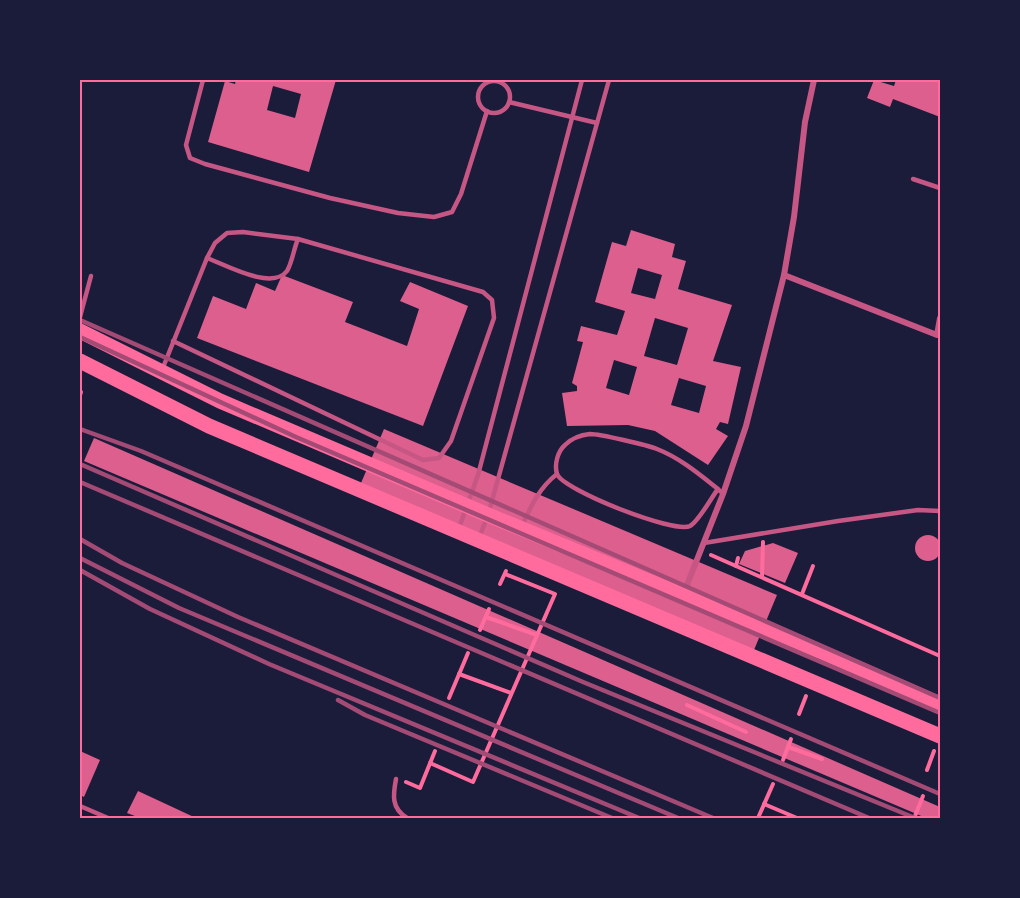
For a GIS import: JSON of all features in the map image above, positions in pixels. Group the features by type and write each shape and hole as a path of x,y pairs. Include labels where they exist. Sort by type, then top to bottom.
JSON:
{"highway":[{"path":"80,331 220,401 520,529 819,651 940,704"},
{"path":"80,361 209,426 940,736"}],"street":[{"path":"683,595 746,426 784,275 794,217 805,122 814,80"},
{"path":"784,275 939,336 940,318"}],"lane":[{"path":"203,80 186,145 190,158 330,198 398,213 434,217 452,212 461,194 487,111"},
{"path":"492,80 498,81 507,87 509,102 502,111 497,113 487,111 479,104 478,94 483,85 492,80"},
{"path":"458,531 468,507 582,80"},
{"path":"478,540 488,515 609,80"},
{"path":"509,102 597,123"},
{"path":"913,179 940,188"},
{"path":"161,372 173,341 207,258 215,243 227,233 254,232 298,239 483,292 492,300 494,318 451,441 439,458 423,459 173,341"},
{"path":"207,258 264,279 277,279 287,270 298,239"},
{"path":"80,317 91,276"},
{"path":"591,434 656,448 690,467 720,492 694,523 686,527 645,519 582,493 564,483 557,474 556,461 560,449 572,439 591,434"},
{"path":"520,529 536,496 557,474"},
{"path":"704,543 918,510 940,511"},
{"path":"396,778 395,806 398,813 407,819"},
{"path":"80,806 108,819"}],"path":[{"path":"762,577 764,546"},
{"path":"705,553 940,656"},
{"path":"736,566 738,558"},
{"path":"802,594 813,566"},
{"path":"500,584 508,567"},
{"path":"430,763 473,782 555,594 505,574"},
{"path":"480,630 489,609"},
{"path":"486,616 537,634"},
{"path":"449,698 468,653"},
{"path":"459,674 511,693"},
{"path":"799,714 806,696"},
{"path":"687,705 746,732"},
{"path":"783,760 791,739"},
{"path":"788,747 822,759"},
{"path":"396,778 420,788 435,751"},
{"path":"927,770 934,751"},
{"path":"758,819 773,784"},
{"path":"915,816 923,796"},
{"path":"764,804 797,818"}],"building":[{"path":"236,80 336,80 309,172 208,142 225,81 235,84","holes":["273,86 301,94 295,118 267,110"]},
{"path":"874,80 894,86 896,80 940,80 940,117 893,99 890,107 867,98"},
{"path":"631,230 675,244 672,257 686,261 678,289 732,305 713,361 741,367 728,424 720,422 716,429 728,436 708,465 655,431 628,425 567,426 562,393 577,391 577,386 572,383 583,342 577,341 581,326 617,335 625,311 595,302 612,242 626,246","holes":["638,268 662,275 655,299 631,293","655,318 688,328 677,365 644,356","614,360 637,367 629,395 606,388","679,378 706,386 699,413 671,405"]},
{"path":"282,275 353,302 345,322 407,346 419,309 400,301 410,282 468,306 423,426 197,338 213,296 246,309 256,283 275,291"},
{"path":"384,429 777,595 754,650 361,483"},
{"path":"94,438 940,807 940,818 926,818 84,461"},
{"path":"928,535 938,538 941,548 938,558 928,561 918,558 915,548 918,538"},
{"path":"773,543 798,553 785,583 739,564 745,551"},
{"path":"80,751 100,760 84,797 80,795"},
{"path":"138,791 196,818 140,818 127,813"}],"railway":[{"path":"80,320 940,698"},
{"path":"80,337 296,437 940,713"},
{"path":"80,429 141,451 940,794"},
{"path":"80,464 583,682 915,818"},
{"path":"80,482 869,818"},
{"path":"80,539 122,563 238,617 713,818"},
{"path":"80,558 179,608 678,818"},
{"path":"80,570 150,609 269,664 639,818"},
{"path":"338,700 365,715 612,818"}]}
